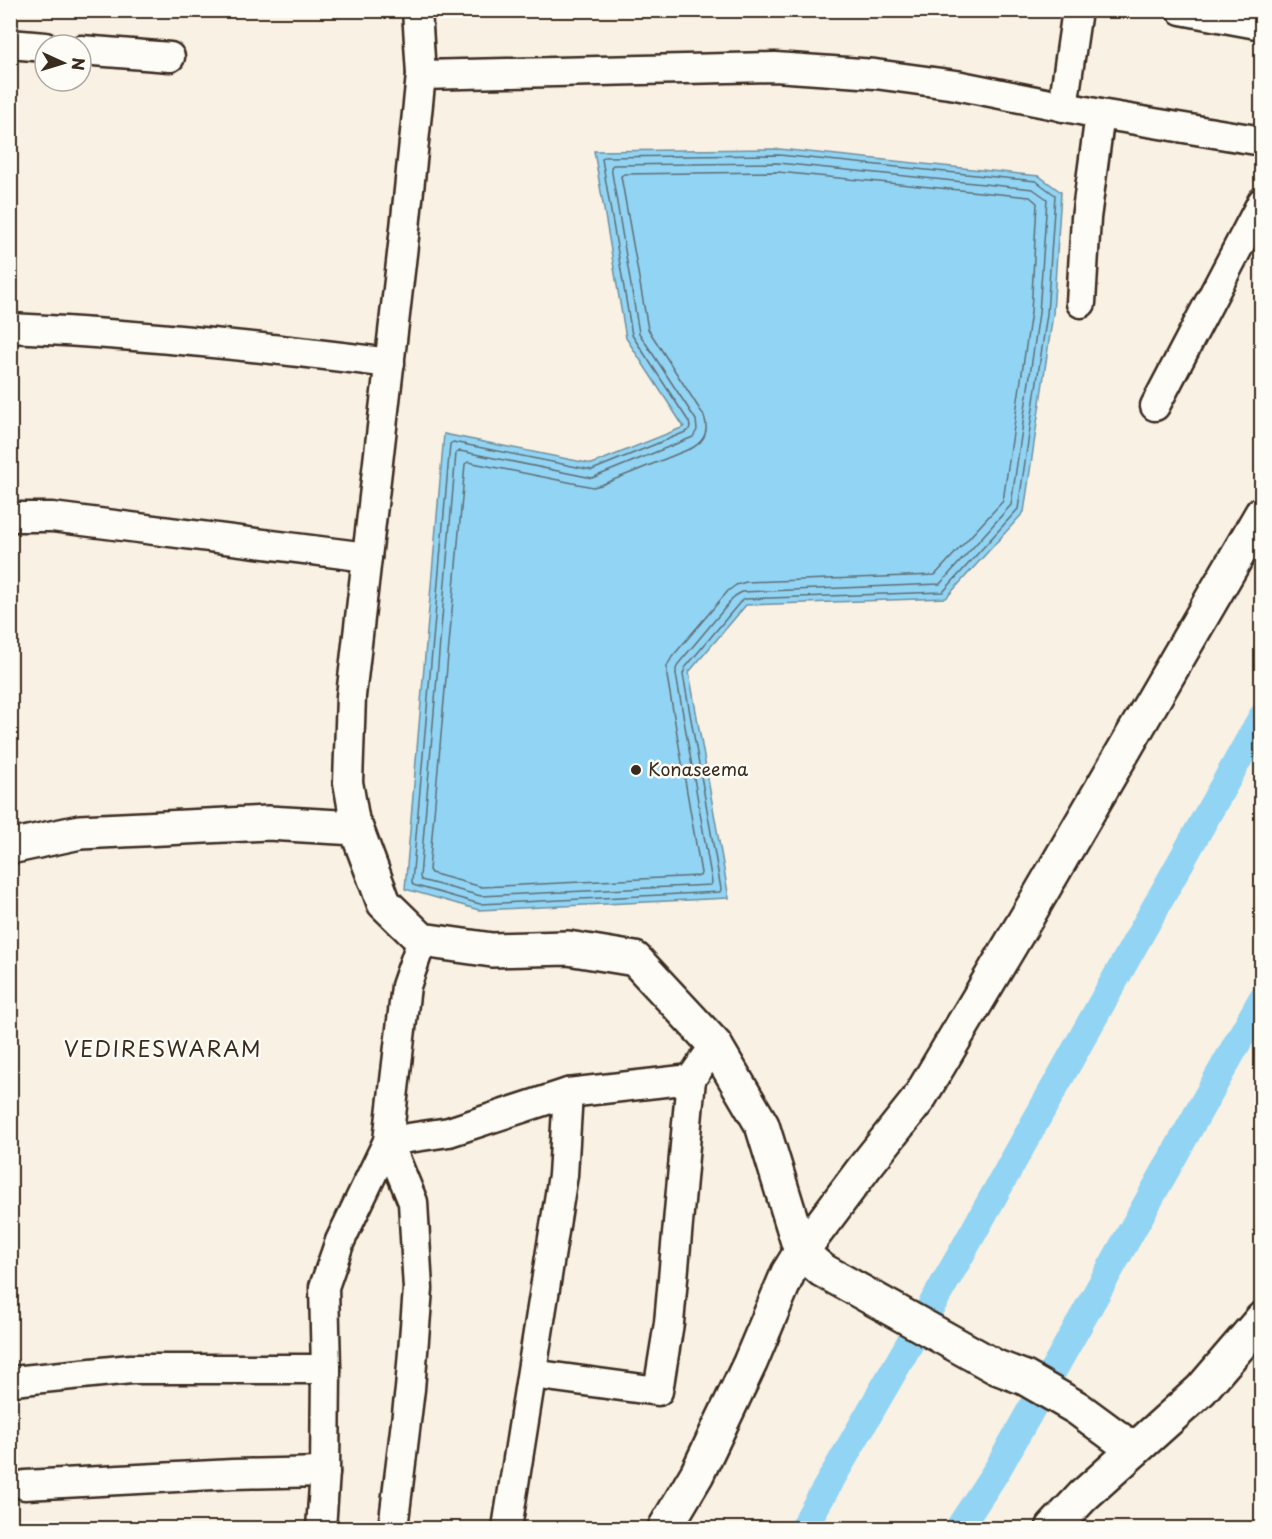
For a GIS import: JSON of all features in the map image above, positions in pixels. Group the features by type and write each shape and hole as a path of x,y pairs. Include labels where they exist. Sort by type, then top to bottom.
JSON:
{"main road":[{"path":"665,1528 697,1474 750,1363 788,1273 812,1261 864,1168 918,1100 1262,513"},
{"path":"10,847 80,832 268,823 356,828 384,903 422,940 492,950 568,948 635,959 715,1045 762,1125 812,1261 1077,1408 1134,1450"},
{"path":"1053,1528 1083,1496 1201,1390 1262,1319"}],"street":[{"path":"356,828 348,782 351,696 421,75 417,10"},
{"path":"1063,107 1077,10"},
{"path":"1182,10 1262,25"},
{"path":"10,44 33,46"},
{"path":"93,51 170,57"},
{"path":"421,75 776,67 875,74 956,85 1100,114 1262,141"},
{"path":"1081,303 1086,218 1100,114"},
{"path":"1155,406 1262,202"},
{"path":"10,328 200,342 390,363"},
{"path":"10,517 51,517 367,557"},
{"path":"321,1528 325,1472 324,1287 340,1241 388,1142 406,986 422,940"},
{"path":"532,1374 658,1391 669,1323 691,1078 715,1045"},
{"path":"388,1142 449,1132 568,1093 691,1078"},
{"path":"507,1528 563,1175 568,1093"},
{"path":"388,1142 413,1202 418,1289 411,1389 393,1528"},
{"path":"13,1381 131,1369 326,1369"},
{"path":"25,1485 233,1474 325,1472"}],"water":[{"path":"779,149 1039,176 1061,192 1053,314 1024,512 946,598 746,605 689,672 729,898 479,910 405,889 444,434 592,464 684,427 626,338 594,151"}],"waterway":[{"path":"803,1528 956,1263 1262,717"},
{"path":"959,1528 997,1470 1262,999"}],"place":[{"name":"Konaseema","path":"636,770"}],"district":[{"name":"VEDIRESWARAM","path":"163,1050"}]}
